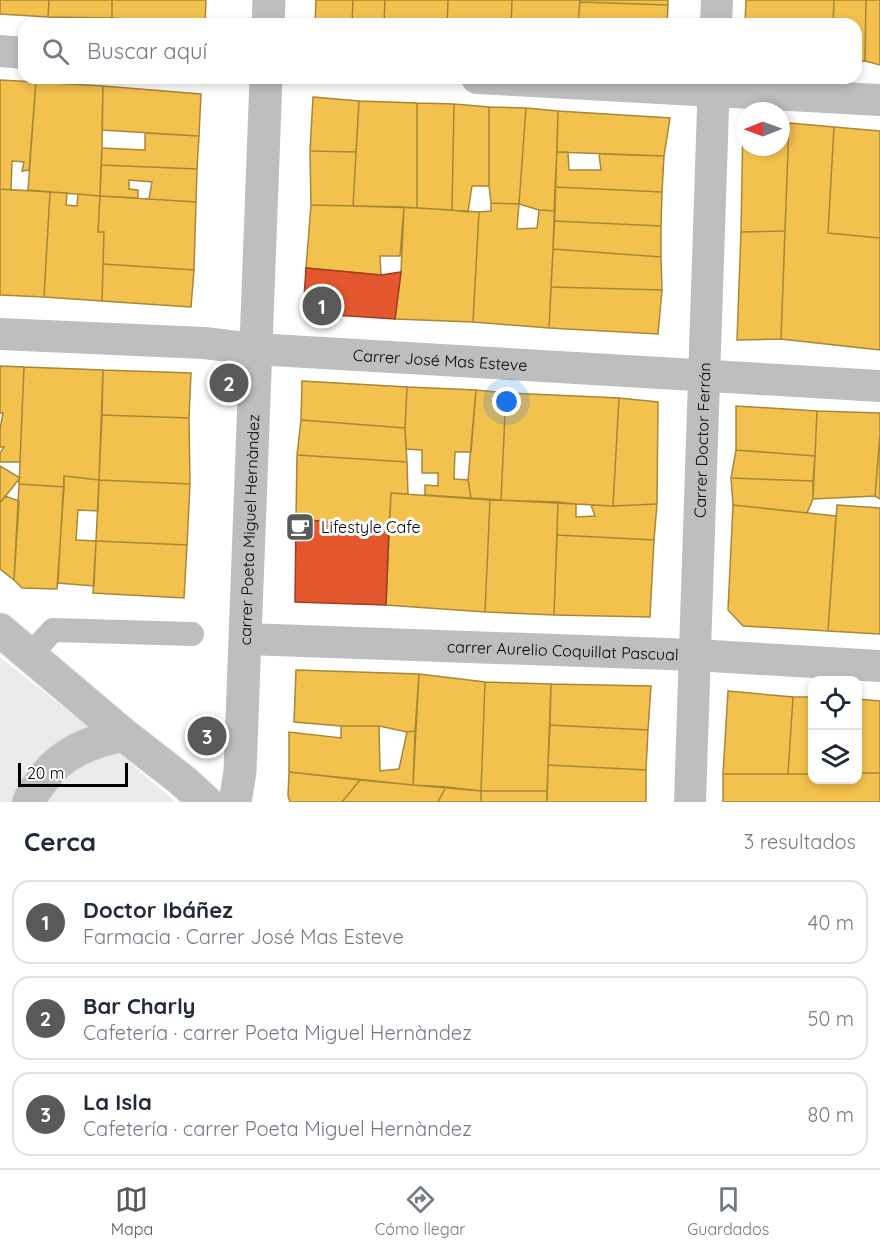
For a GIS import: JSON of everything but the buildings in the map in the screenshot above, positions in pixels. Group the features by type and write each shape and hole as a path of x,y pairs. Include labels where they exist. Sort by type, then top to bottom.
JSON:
{"main road":[{"path":"268,18 269,0"},
{"name":"carrer Poeta Miguel Hernàndez","path":"235,802 240,772 266,84"},
{"path":"0,630 206,802"},
{"path":"29,802 46,774 63,759 82,747 102,739 124,735"}],"street":[{"path":"716,18 717,0"},
{"path":"0,51 18,52"},
{"path":"714,84 880,100"},
{"name":"Carrer Doctor Ferrán","path":"690,802 714,84"},
{"name":"Carrer José Mas Esteve","path":"0,334 204,343 255,349 880,386"},
{"path":"30,655 53,630 192,634"},
{"name":"carrer Aurelio Coquillat Pascual","path":"245,639 695,655 880,666"}],"shaded area":[{"path":"0,657 92,730 14,802 0,802"},
{"path":"106,751 121,755 176,802 44,802 66,773"}],"place":[{"name":"Doctor Ibáñez","path":"322,306"},
{"name":"Bar Charly","path":"229,383"},
{"name":"Lifestyle Cafe","path":"300,527"},
{"name":"La Isla","path":"207,736"}]}
